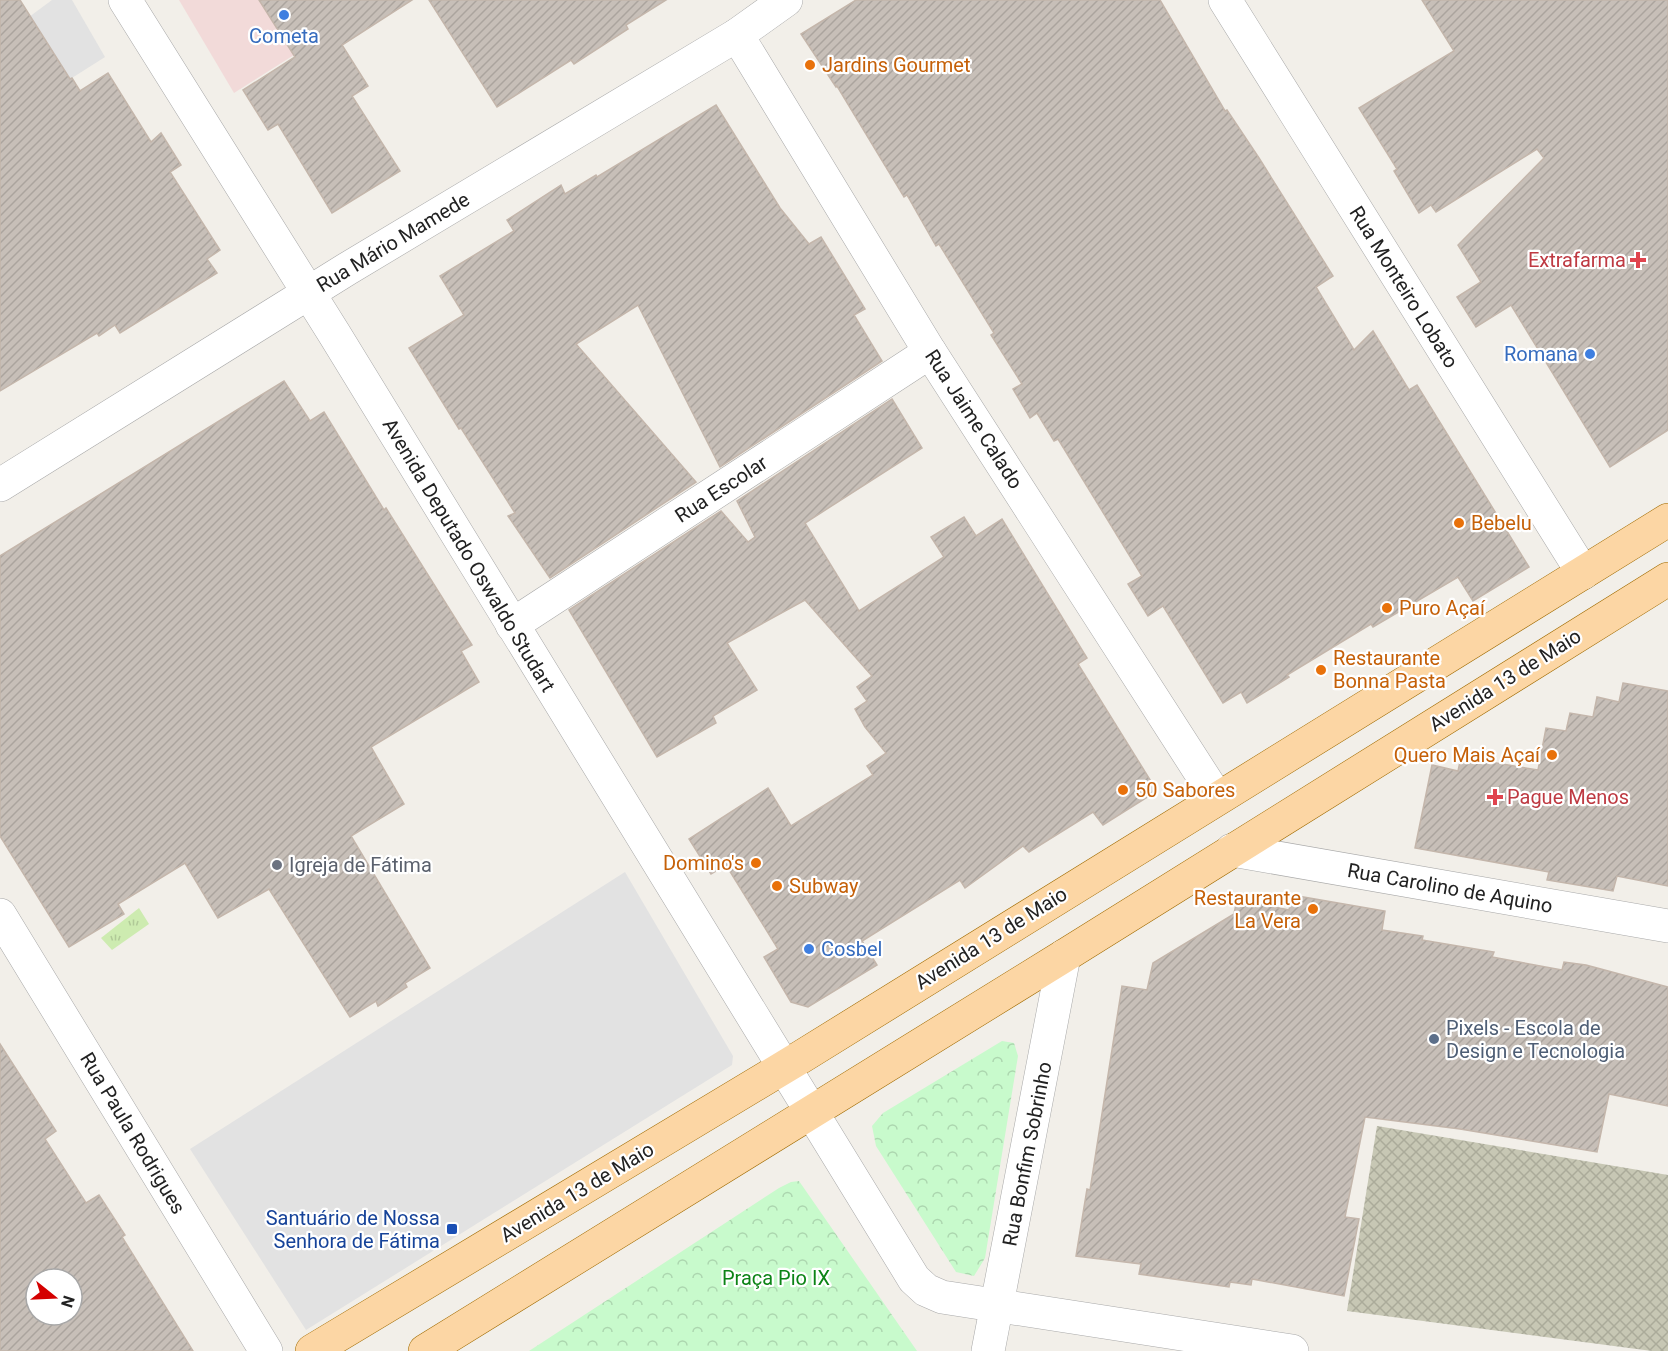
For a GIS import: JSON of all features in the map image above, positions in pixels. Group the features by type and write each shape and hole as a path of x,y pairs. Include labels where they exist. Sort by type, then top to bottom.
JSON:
{"main road":[{"name":"Avenida 13 de Maio","path":"312,1351 783,1068 1668,520"},
{"name":"Avenida 13 de Maio","path":"425,1351 1668,579"}],"street":[{"name":"Avenida Deputado Oswaldo Studart","path":"125,0 308,292 914,1279 926,1290 942,1297 1292,1351"},
{"name":"Rua Mário Mamede","path":"0,485 308,292 737,35 786,0"},
{"name":"Rua Monteiro Lobato","path":"1226,0 1583,573"},
{"name":"Rua Jaime Calado","path":"737,35 930,352 1217,798"},
{"name":"Rua Escolar","path":"512,625 930,352"},
{"name":"Rua Carolino de Aquino","path":"1232,850 1668,927"},
{"name":"Rua Paula Rodrigues","path":"0,915 266,1351"},
{"name":"Rua Bonfim Sobrinho","path":"988,1351 1064,956"}],"shaded area":[{"path":"52,0 72,0 105,57 64,83 25,20"},
{"path":"179,0 381,0 234,93"},
{"path":"625,872 733,1056 732,1065 306,1330 190,1149"},
{"path":"1377,1126 1668,1175 1668,1351 1652,1351 1347,1311"}],"green space":[{"path":"139,908 149,924 112,950 101,938"},
{"path":"1002,1041 1014,1043 1018,1056 985,1258 974,1276 956,1272 876,1146 872,1126 883,1113"},
{"name":"Praça Pio IX","path":"799,1181 917,1351 529,1351 779,1188"}],"building":[{"path":"0,0 20,0 80,91 108,73 151,142 161,133 181,165 170,172 220,250 207,259 217,273 120,333 115,325 99,336 97,333 0,391"},
{"path":"259,0 412,0 342,45 368,86 352,96 400,171 332,213 278,124 268,130 243,90 295,57"},
{"path":"429,0 666,0 626,25 628,29 574,64 571,60 497,107"},
{"path":"856,0 1160,0 1225,111 1227,110 1259,158 1333,276 1316,287 1354,350 1373,331 1409,390 1417,385 1529,567 1473,601 1458,577 1373,627 1371,624 1287,675 1289,677 1247,703 1241,692 1223,703 1163,606 1148,616 1128,584 1142,576 1058,439 1054,441 1037,413 1030,418 1013,389 1022,384 991,335 994,333 939,244 936,246 907,195 904,197 837,86 801,34"},
{"path":"1422,0 1668,0 1668,430 1610,467 1511,305 1476,327 1457,297 1481,282 1458,245 1544,158 1537,149 1436,212 1431,205 1419,213 1394,171 1397,169 1359,108 1454,51"},
{"path":"716,105 780,208 809,244 821,237 865,309 854,315 882,361 720,467 638,305 576,344 696,482 550,578 508,516 515,513 409,348 464,315 440,276 514,231 507,220 561,185 565,194 596,175 597,177"},
{"path":"284,381 310,421 324,412 384,510 386,508 472,645 461,651 479,682 371,747 404,804 351,836 430,968 405,983 407,987 378,1006 376,1001 350,1017 269,889 218,918 185,863 118,904 124,914 69,947 0,836 0,556"},
{"path":"892,399 922,448 805,523 859,611 944,557 931,537 964,517 976,536 1002,519 1087,658 1078,664 1157,791 1103,825 1093,812 1029,852 1023,846 965,888 960,880 862,941 877,965 808,1007 791,1002 764,957 778,949 726,865 711,874 689,839 768,788 791,826 873,775 867,766 886,753 865,727 855,709 867,701 857,687 872,676 805,600 727,643 757,690 713,716 716,723 657,757 569,610 721,511 748,542 755,537 737,501"},
{"path":"1623,683 1668,691 1668,886 1617,876 1613,891 1547,880 1549,872 1415,848 1432,765 1458,771 1461,757 1538,770 1546,728 1566,731 1570,713 1593,717 1597,697 1619,702"},
{"path":"1292,895 1385,911 1382,930 1423,936 1422,940 1494,952 1492,957 1562,970 1564,962 1586,965 1668,987 1668,1106 1609,1094 1597,1152 1460,1129 1365,1117 1345,1217 1359,1219 1344,1296 1252,1279 1251,1285 1230,1282 1229,1287 1139,1274 1141,1264 1076,1256 1087,1189 1090,1190 1122,986 1147,990 1153,963 1234,914 1237,899 1289,910"},
{"path":"0,1044 56,1131 45,1139 86,1203 99,1195 125,1235 122,1237 193,1351 0,1351"}],"place":[{"name":"Cometa","path":"284,15"},
{"name":"Jardins Gourmet","path":"810,65"},
{"name":"Extrafarma","path":"1638,260"},
{"name":"Romana","path":"1590,354"},
{"name":"Bebelu","path":"1459,523"},
{"name":"Puro Açaí","path":"1387,608"},
{"name":"Restaurante Bonna Pasta","path":"1321,670"},
{"name":"Quero Mais Açaí","path":"1552,755"},
{"name":"50 Sabores","path":"1123,790"},
{"name":"Pague Menos","path":"1495,797"},
{"name":"Domino's","path":"756,863"},
{"name":"Igreja de Fátima","path":"277,865"},
{"name":"Subway","path":"777,886"},
{"name":"Restaurante La Vera","path":"1313,909"},
{"name":"Cosbel","path":"809,949"},
{"name":"Pixels - Escola de Design e Tecnologia","path":"1434,1039"},
{"name":"Santuário de Nossa Senhora de Fátima","path":"452,1229"}]}
